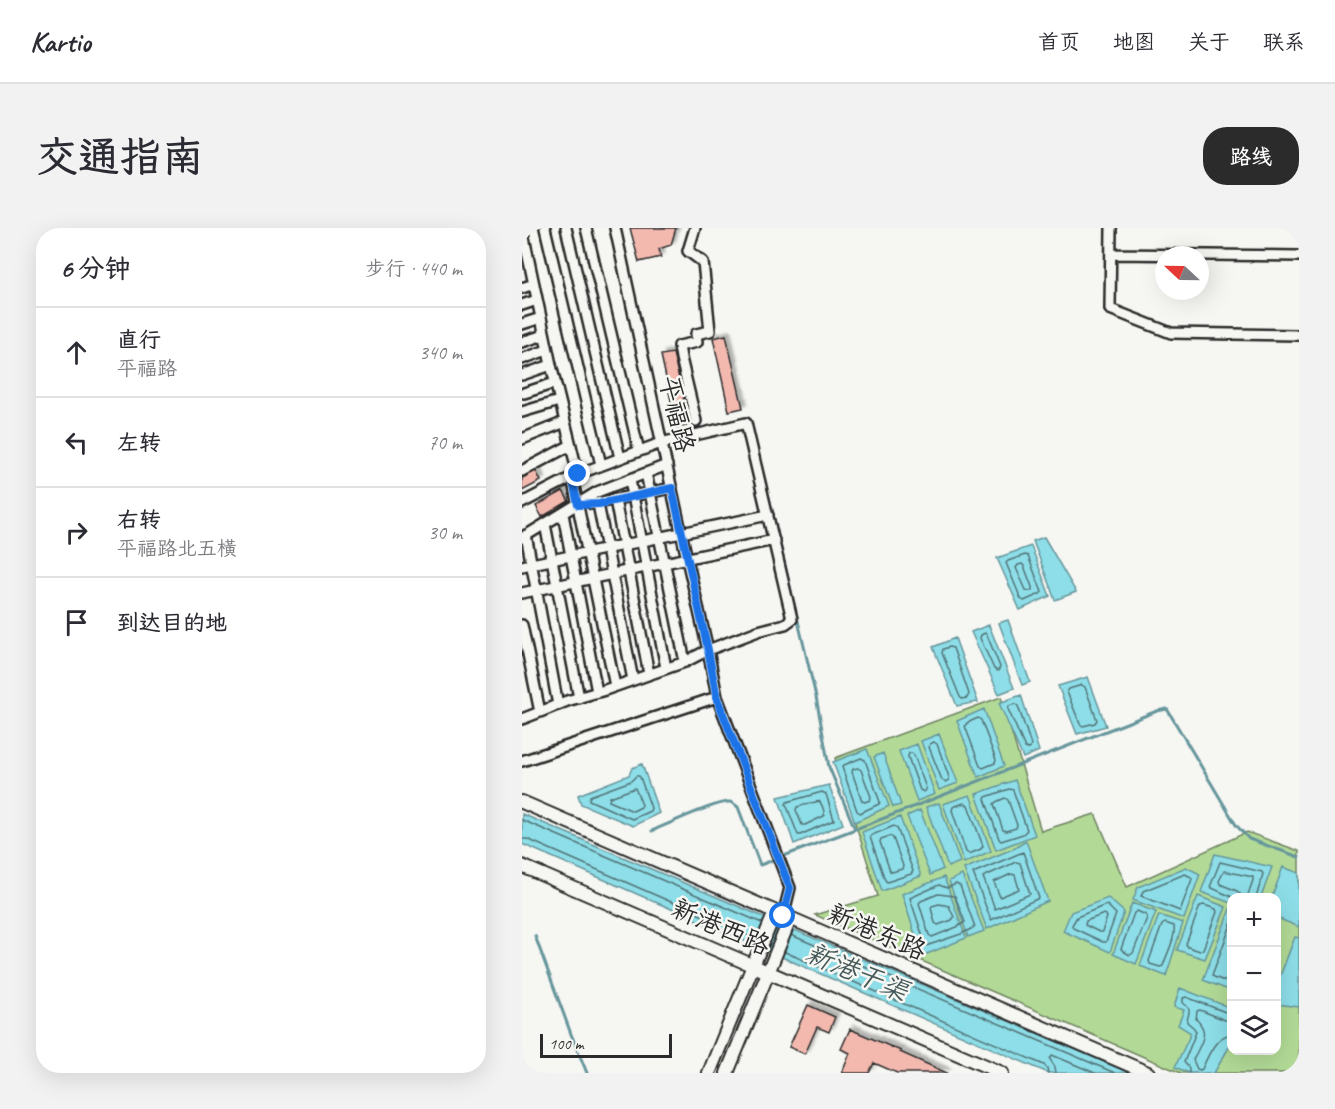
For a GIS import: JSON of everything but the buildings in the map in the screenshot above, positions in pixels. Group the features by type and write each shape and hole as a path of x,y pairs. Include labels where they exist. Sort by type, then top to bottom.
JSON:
{"main road":[{"name":"新港东路","path":"522,802 1148,1073"},
{"name":"新港西路","path":"522,866 1002,1073"},
{"path":"710,1073 756,958 783,916"},
{"path":"727,1073 771,964 783,916"}],"street":[{"path":"545,228 601,465"},
{"path":"566,228 620,458"},
{"path":"586,228 639,451"},
{"name":"平福路","path":"615,228 717,698 790,888 783,916"},
{"path":"694,228 688,251 703,262 710,331 696,334 697,342 679,346 696,421"},
{"path":"1112,228 1110,309 1171,333 1299,335"},
{"path":"522,231 524,252 534,284 559,401 571,445 578,505 615,686"},
{"path":"1111,254 1299,256"},
{"path":"522,288 534,284"},
{"path":"522,305 537,300"},
{"path":"522,324 541,318"},
{"path":"522,342 544,335"},
{"path":"522,359 548,350"},
{"path":"522,375 551,365"},
{"path":"524,393 555,383"},
{"path":"522,412 559,401"},
{"path":"522,439 565,423"},
{"path":"522,503 575,476 639,451 662,443 746,423 792,619 785,624 758,631 708,650 685,662 522,719"},
{"path":"522,471 571,445"},
{"path":"558,705 536,590 527,565 524,537 597,492 667,465"},
{"path":"646,473 685,662"},
{"path":"630,480 666,668"},
{"path":"578,505 598,504 672,488"},
{"path":"615,500 649,674"},
{"path":"598,504 633,680"},
{"path":"562,514 597,692"},
{"path":"527,565 768,515"},
{"path":"546,524 579,698"},
{"path":"522,593 774,540"},
{"path":"522,625 540,712"},
{"path":"522,761 717,698"}],"green space":[{"path":"1001,697 1041,831 1095,814 1127,887 1247,832 1299,851 1299,1073 1181,1073 815,915 878,896 835,758"}],"water":[{"path":"1044,537 1076,592 1055,600 1033,541"},
{"path":"1031,546 1050,596 1020,610 997,558"},
{"path":"1008,620 1030,682 1022,685 999,623"},
{"path":"989,625 1014,688 999,694 971,632"},
{"path":"955,638 978,702 957,706 933,647"},
{"path":"1088,677 1106,726 1077,734 1058,686"},
{"path":"1021,695 1039,751 1023,758 999,703"},
{"path":"984,709 1004,766 978,777 957,721"},
{"path":"939,734 958,783 939,790 921,741"},
{"path":"917,744 935,794 917,801 899,751"},
{"path":"867,749 889,806 855,822 833,762"},
{"path":"883,753 901,805 893,807 874,757"},
{"path":"642,764 659,813 633,826 581,804 578,795 629,775 632,768"},
{"path":"1015,780 1035,835 996,850 976,794"},
{"path":"829,785 843,824 794,844 778,797"},
{"path":"970,795 991,851 964,863 943,804"},
{"path":"939,803 960,862 948,867 926,807"},
{"path":"920,810 943,869 930,875 907,816"},
{"name":"新港干渠","path":"522,814 1130,1073 1048,1073 522,844"},
{"path":"900,817 921,876 882,891 862,832"},
{"path":"1026,841 1048,901 987,929 964,869 1015,848"},
{"path":"1215,854 1272,867 1262,893 1227,893 1227,902 1201,892"},
{"path":"1186,867 1200,874 1184,919 1133,900 1138,887"},
{"path":"1283,867 1299,873 1299,927 1281,920 1281,893 1273,893"},
{"path":"962,875 984,931 968,937 949,881"},
{"path":"944,877 966,938 922,956 902,894"},
{"path":"1198,896 1226,907 1205,959 1177,950"},
{"path":"1108,898 1124,912 1110,952 1063,931 1071,912"},
{"path":"1132,903 1156,912 1136,964 1113,954"},
{"path":"1159,915 1183,923 1166,976 1140,966"},
{"path":"1227,917 1227,989 1203,980"},
{"path":"1295,937 1299,938 1299,1007 1281,1005 1281,974"},
{"path":"1180,988 1227,1006 1227,1051 1214,1073 1189,1073 1175,1067 1191,1033 1178,1025 1184,1010 1174,1007"}],"waterway":[{"path":"768,494 816,697 829,767 855,829"},
{"path":"652,831 704,809 731,802 738,807 760,865 1167,709 1236,825 1249,839 1299,857"},
{"path":"535,936 587,1073"}],"route":[{"path":"578,474 572,477 578,505 599,504 672,488 717,698 790,888 783,916"}]}
